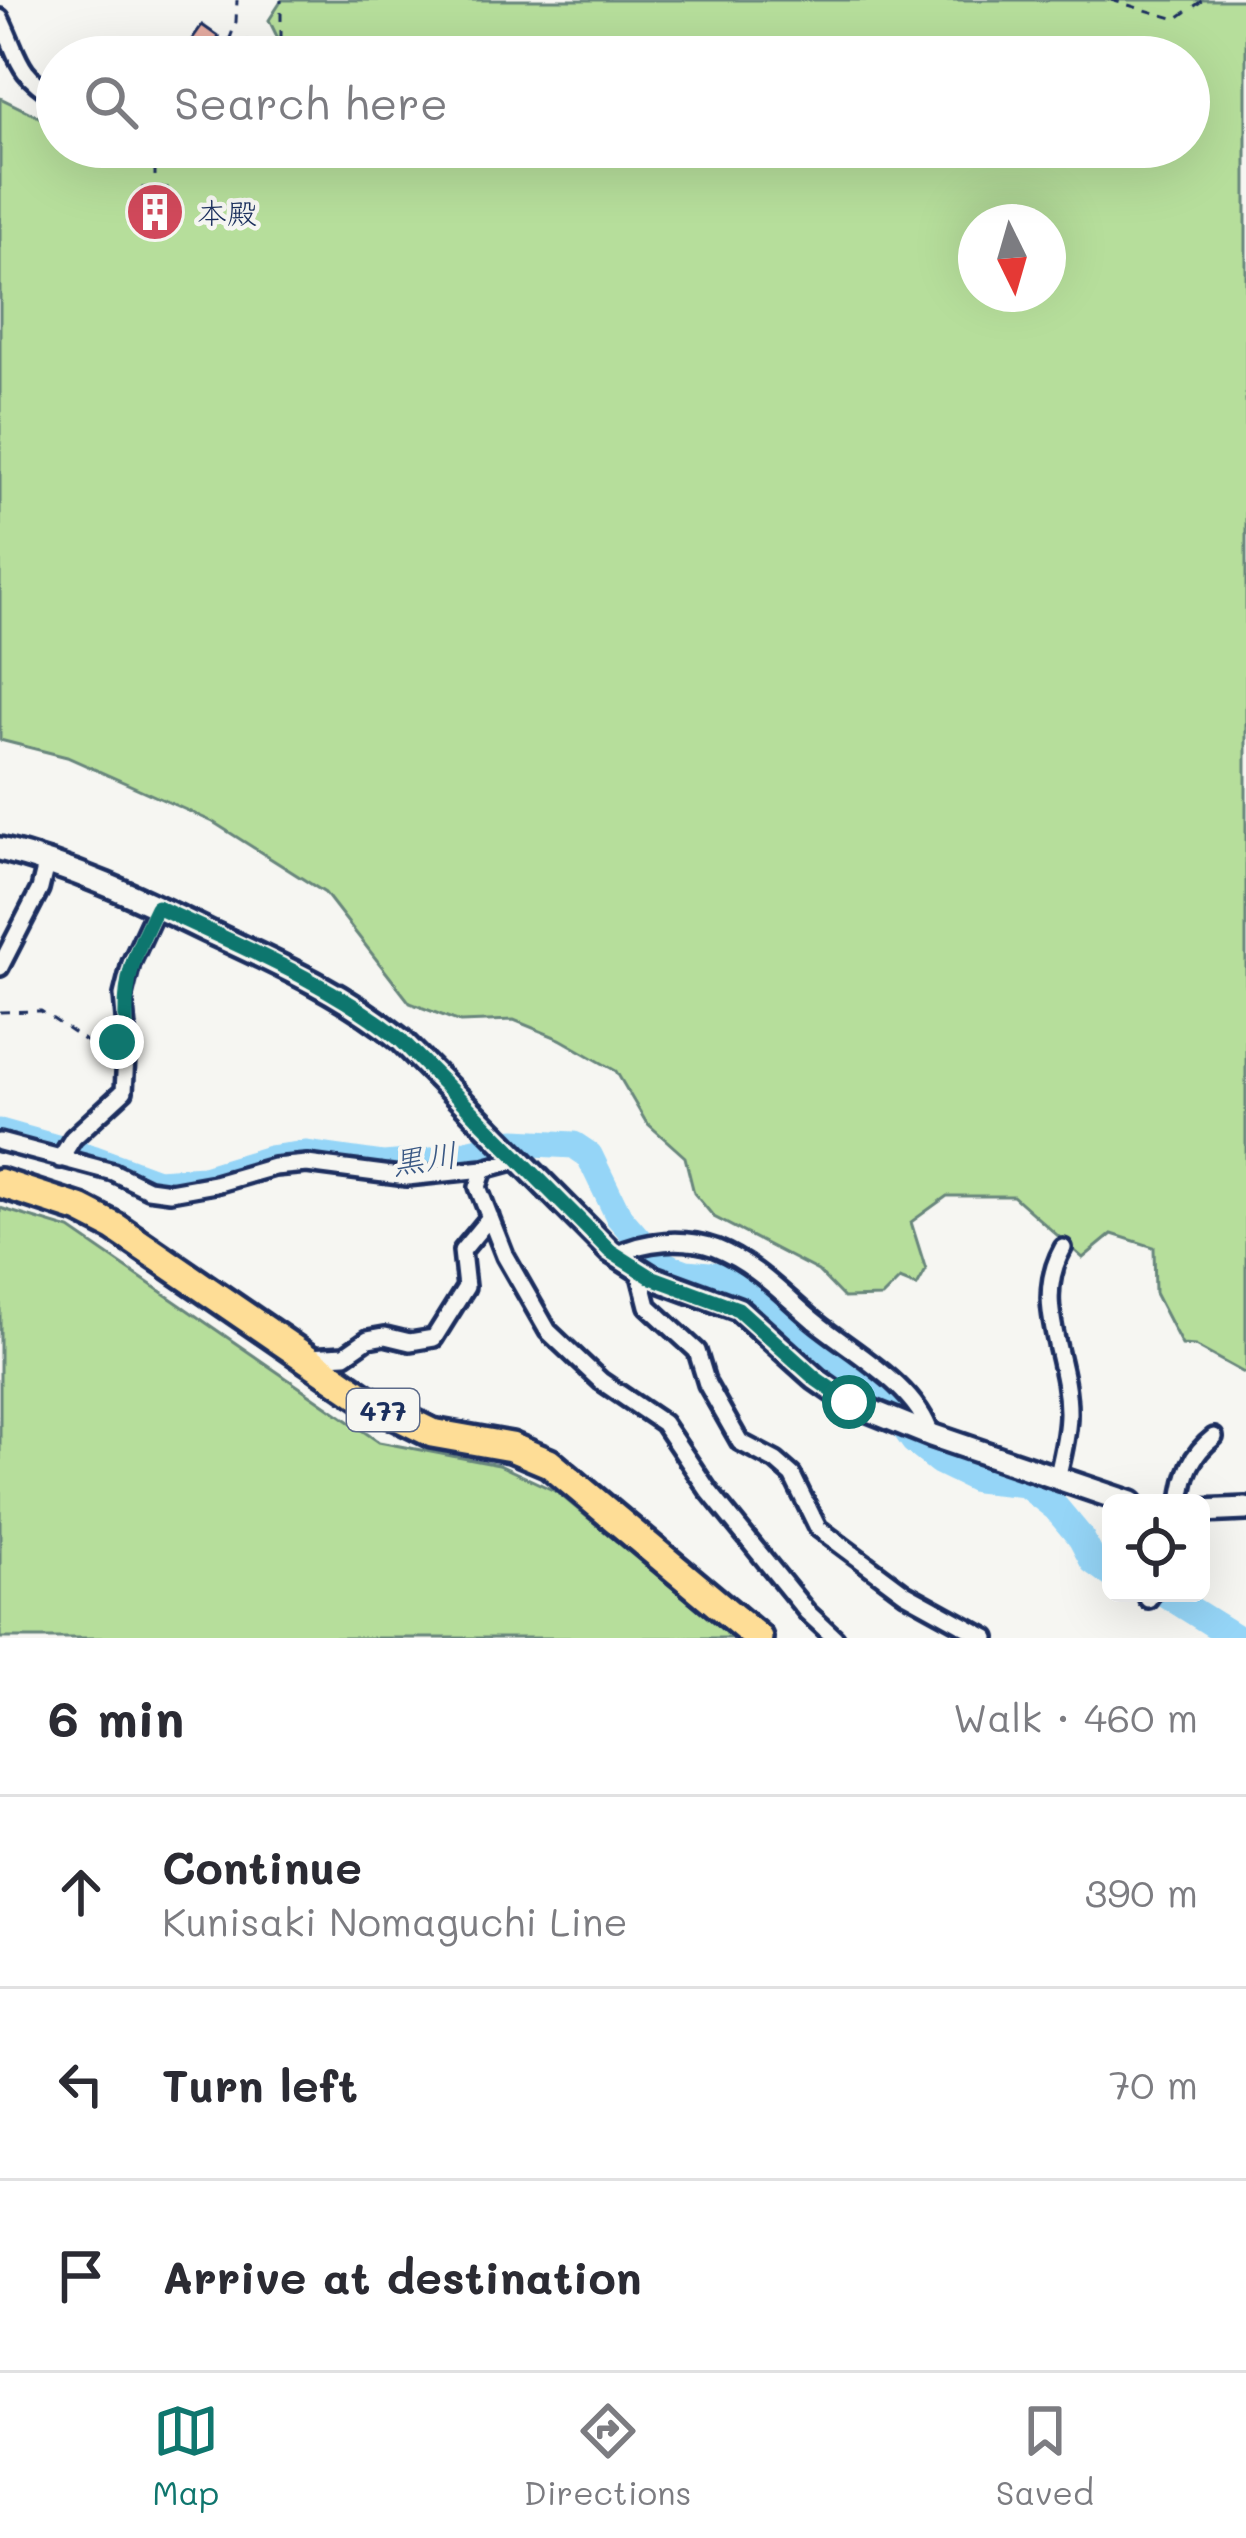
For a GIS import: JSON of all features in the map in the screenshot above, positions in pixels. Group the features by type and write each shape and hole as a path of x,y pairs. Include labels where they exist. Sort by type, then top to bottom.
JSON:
{"highway":[{"name":"477","path":"0,1183 80,1209 115,1227 373,1404 432,1433 511,1447 549,1463 758,1638"}],"main road":[{"path":"0,849 47,860 321,984 401,1040 513,1156 639,1271 738,1309 816,1379 873,1413 1102,1494"},
{"path":"1210,1511 1246,1509"}],"street":[{"path":"0,18 20,69 36,82"},
{"path":"0,967 40,889 47,860"},
{"path":"60,1160 73,1138 124,1091 123,995 131,964 157,907"},
{"path":"0,1142 170,1192 274,1167 307,1164 407,1177 484,1169 513,1156"},
{"path":"484,1169 478,1187 505,1256 548,1331 601,1382 663,1423 708,1490 835,1638"},
{"path":"305,1358 345,1355 368,1339 385,1336 410,1342 434,1339 466,1287 462,1251 490,1217"},
{"path":"622,1252 657,1243 714,1247 774,1282 815,1322 858,1350 926,1417 931,1435"},
{"path":"1057,1480 1069,1415 1052,1334 1049,1282 1063,1248"},
{"path":"639,1271 649,1306 697,1351 714,1399 740,1442 792,1475 818,1528 905,1593 987,1638"},
{"path":"1183,1494 1190,1462 1214,1437"}],"path":[{"path":"231,36 237,0"},
{"path":"281,0 281,36"},
{"path":"1111,0 1176,19 1203,0"},
{"path":"155,168 155,183"},
{"path":"0,1012 41,1011 94,1047 127,1040"}],"green space":[{"path":"282,0 1246,0 1246,1374 1195,1346 1182,1345 1155,1293 1154,1247 1112,1234 1083,1258 1013,1196 947,1196 911,1222 926,1270 917,1286 900,1279 882,1297 844,1298 818,1271 714,1217 694,1193 685,1157 646,1122 616,1071 514,1020 460,1022 410,1003 325,893 213,822 67,757 0,740 0,98 36,116 36,168 1210,168 1210,36 277,36 269,20"},
{"path":"0,1208 70,1229 379,1442 499,1465 557,1492 733,1638 0,1638"}],"building":[{"path":"202,25 218,36 194,36"},
{"path":"143,188 167,188 167,201 143,202"},
{"name":"本殿","path":"147,204 162,204 162,221 148,222"}],"waterway":[{"name":"黒川","path":"0,1132 157,1182 204,1179 270,1159 307,1154 384,1165 432,1161 515,1142 574,1145 589,1155 619,1217 659,1263 686,1273 733,1277 784,1324 885,1400 914,1441 939,1461 976,1479 1025,1484 1056,1508 1102,1568"},
{"name":"黒川","path":"1178,1602 1236,1638"}],"place":[{"name":"本殿","path":"155,212"}],"route":[{"path":"117,1042 127,1040 123,995 131,964 157,907 321,984 401,1040 610,1251 651,1277 738,1309 849,1402"}]}
